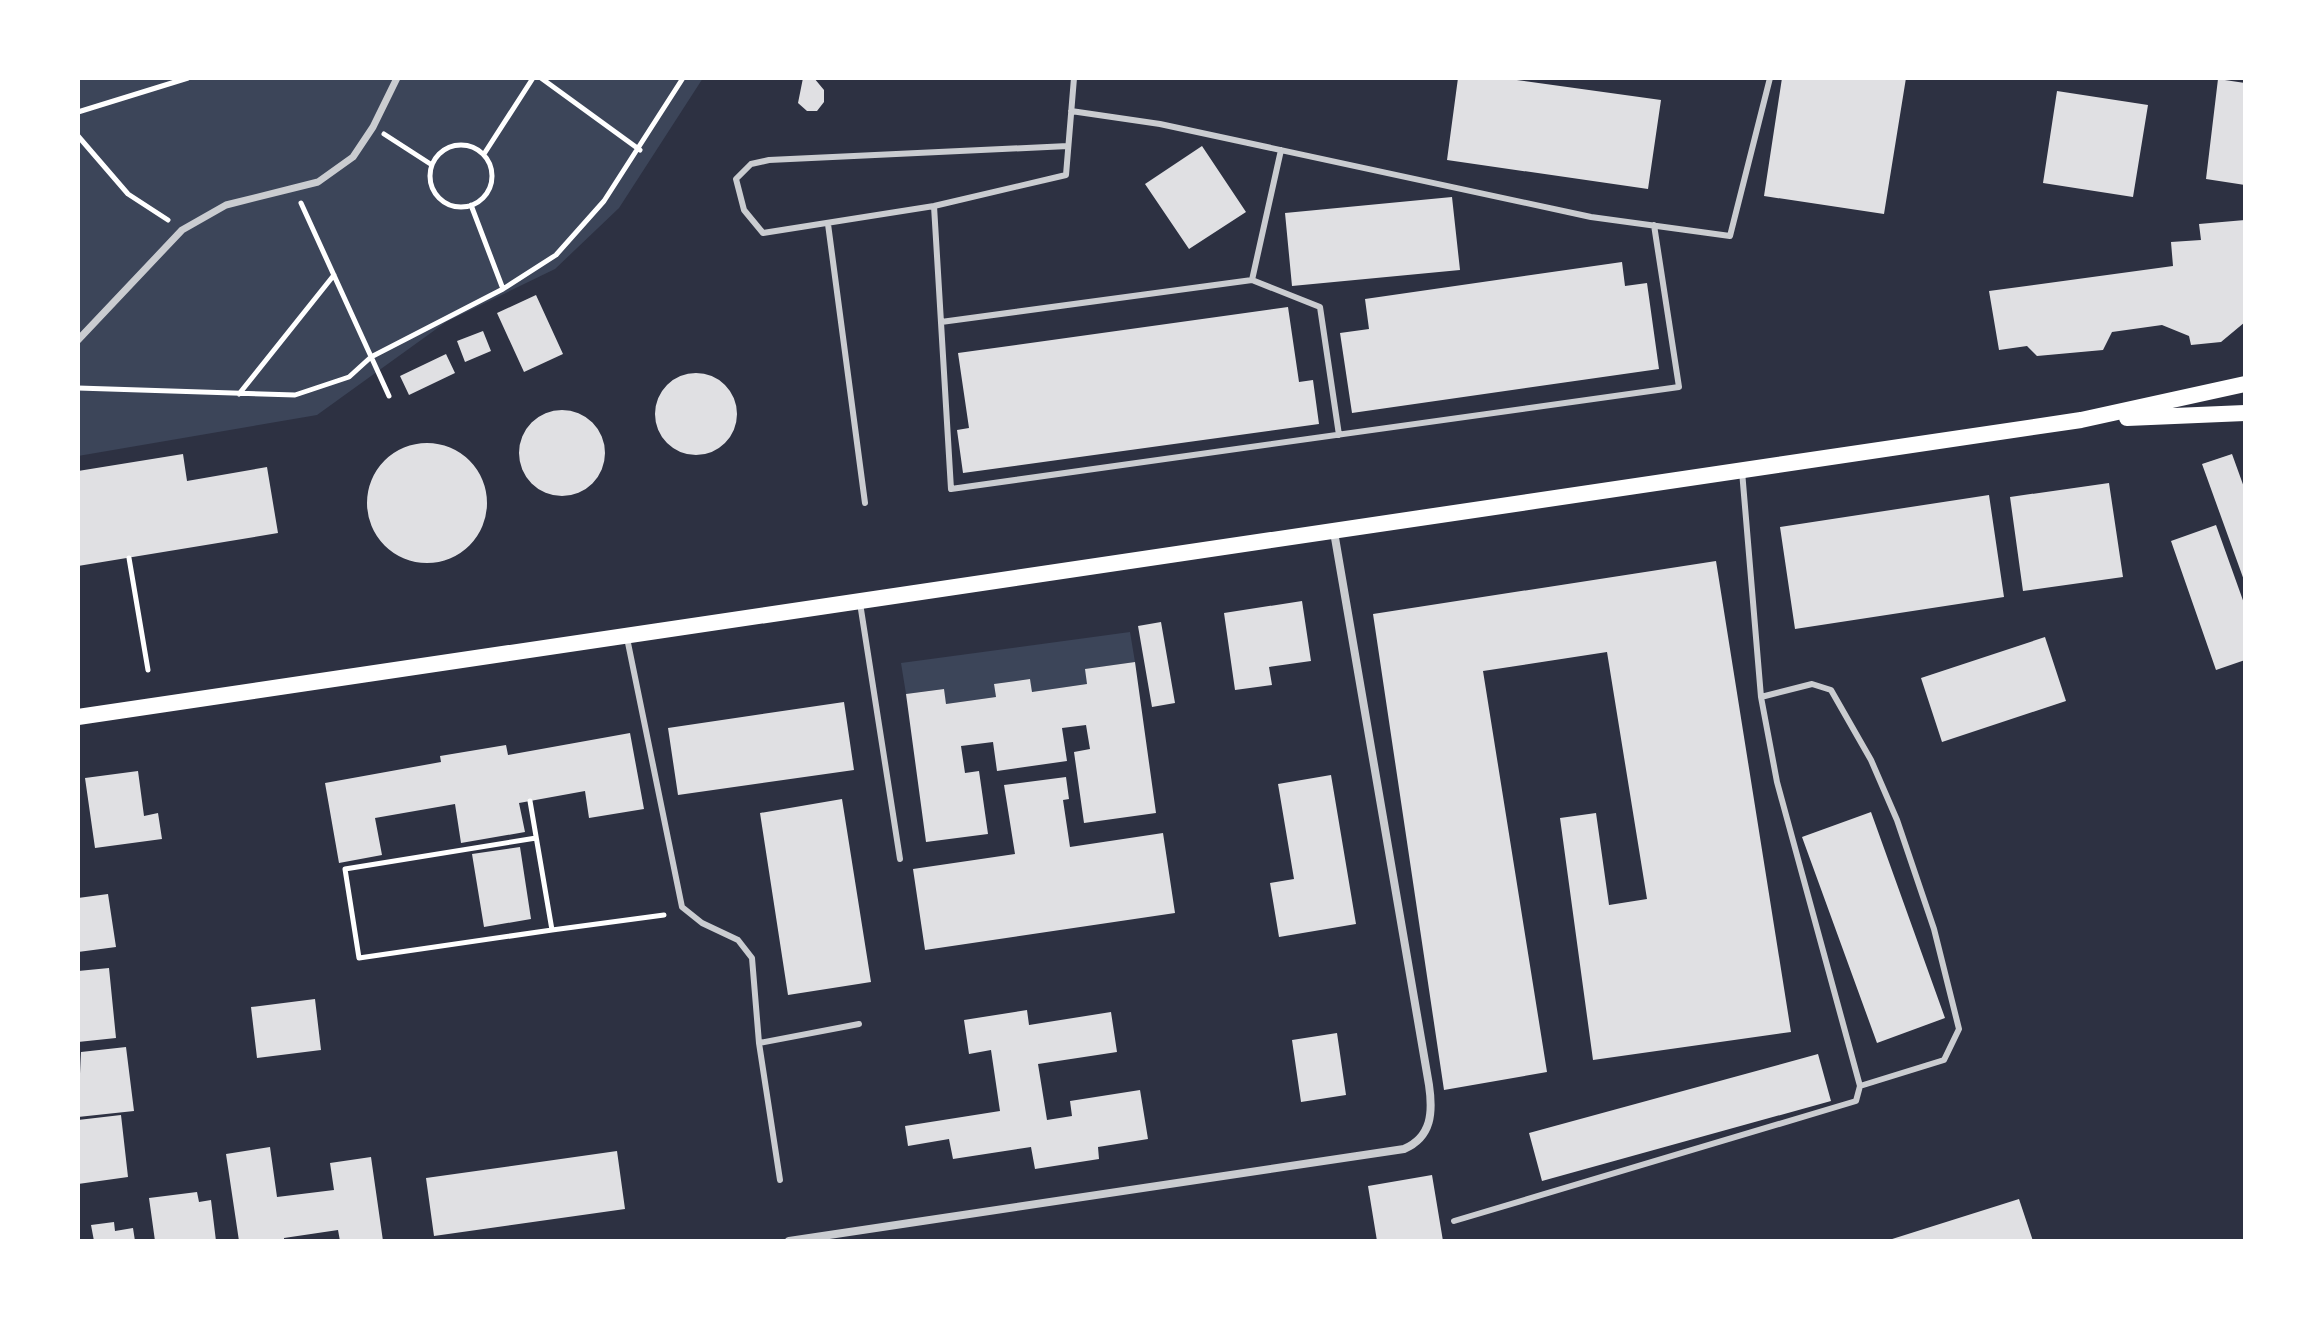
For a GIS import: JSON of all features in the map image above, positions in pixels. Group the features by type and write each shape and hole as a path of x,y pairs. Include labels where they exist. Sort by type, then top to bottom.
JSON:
{"main road":[{"path":"78,717 2081,420 2245,384"},
{"path":"2081,420 2245,413"}],"street":[{"path":"78,340 182,230 226,205 318,182 353,157 373,127 397,78"},
{"path":"789,1241 1400,1150 1418,1141 1427,1130 1430,1092 1334,532"}],"lane":[{"path":"1068,146 783,158 751,164 736,179 744,210 763,233 934,206 1066,175 1074,78"},
{"path":"1071,111 1160,124 1591,217 1730,236 1770,78"},
{"path":"1252,280 1281,150"},
{"path":"934,206 951,489 1679,387 1654,225"},
{"path":"828,224 865,503"},
{"path":"941,322 1252,280 1320,307 1339,435"},
{"path":"1454,1221 1856,1101 1860,1086 1777,782 1761,697 1742,471"},
{"path":"860,603 900,859"},
{"path":"627,638 679,899 692,917 747,948 752,958 759,1043 780,1180"},
{"path":"1761,697 1812,684 1831,690 1871,760 1897,820 1949,983 1959,1029 1944,1060 1860,1086"},
{"path":"759,1043 859,1024"}],"path":[{"path":"78,112 188,78"},
{"path":"484,154 533,78"},
{"path":"541,78 640,150"},
{"path":"78,388 295,395 349,377 371,357 503,289 556,255 604,201 640,150 683,78"},
{"path":"373,127 432,165"},
{"path":"78,136 128,194 182,230"},
{"path":"455,145 465,145 484,154 489,163 491,183 480,200 461,207 442,201 431,184 432,165 437,155 455,145"},
{"path":"294,187 389,396"},
{"path":"471,205 503,289"},
{"path":"238,395 334,275"},
{"path":"129,558 148,670"},
{"path":"530,801 552,930"},
{"path":"536,838 345,869 359,958 664,915"}],"shaded area":[{"path":"78,78 703,78 619,208 555,269 446,322 317,415 78,456"},
{"path":"1130,632 1135,662 1086,669 1087,684 1032,692 1030,679 994,684 996,697 946,704 943,689 906,694 901,663"}],"building":[{"path":"803,78 814,78 824,90 824,102 817,111 807,111 798,103"},
{"path":"1458,78 1502,78 1661,100 1648,189 1447,160"},
{"path":"1782,78 1906,78 1884,214 1764,196"},
{"path":"2218,79 2245,83 2245,185 2206,179"},
{"path":"2057,91 2148,105 2133,197 2043,183"},
{"path":"1202,146 1246,212 1189,249 1145,184"},
{"path":"1452,197 1460,270 1292,286 1285,213"},
{"path":"2245,220 2245,322 2221,342 2191,345 2189,336 2162,325 2112,332 2103,350 2037,356 2027,346 1999,350 1989,291 2173,266 2171,242 2201,240 2199,224"},
{"path":"1622,262 1625,286 1647,283 1659,369 1352,413 1340,333 1369,329 1365,299"},
{"path":"536,295 563,354 524,372 497,313"},
{"path":"1288,307 1299,382 1313,380 1319,424 963,473 957,430 969,428 958,353"},
{"path":"483,331 491,351 465,362 457,341"},
{"path":"446,354 455,373 409,395 400,376"},
{"path":"696,373 712,376 725,385 734,398 737,414 734,430 725,443 712,452 696,455 680,452 667,443 658,430 655,414 658,398 667,385 680,376"},
{"path":"562,410 586,417 598,429 605,453 598,477 586,489 562,496 538,489 526,477 519,453 526,429 538,417"},
{"path":"427,443 450,448 469,461 482,480 487,503 482,526 469,545 450,558 427,563 404,558 385,545 372,526 367,503 372,480 385,461 404,448"},
{"path":"183,454 187,481 267,467 278,533 78,566 78,471"},
{"path":"2232,454 2245,490 2245,583 2202,464"},
{"path":"2109,483 2123,577 2023,591 2010,497"},
{"path":"1989,495 2004,597 1795,629 1780,527"},
{"path":"2216,525 2245,606 2245,660 2216,670 2171,541"},
{"path":"1716,561 1791,1032 1593,1060 1560,818 1596,813 1609,905 1647,899 1607,652 1483,671 1547,1072 1444,1090 1373,614"},
{"path":"1302,601 1311,661 1269,667 1272,685 1235,690 1224,613"},
{"path":"1161,622 1175,703 1152,707 1138,626"},
{"path":"2045,637 2066,701 1942,742 1921,678"},
{"path":"1135,662 1156,813 1084,823 1074,752 1090,749 1086,725 1062,728 1067,761 997,771 993,742 961,746 965,773 979,771 988,834 926,842 906,694 944,689 946,704 996,697 994,684 1030,679 1032,692 1087,684 1085,669"},
{"path":"844,702 854,770 678,795 668,728"},
{"path":"630,733 644,809 589,818 585,791 519,803 525,832 461,843 455,804 375,818 382,855 339,863 325,783 441,762 440,756 506,745 508,755"},
{"path":"138,771 144,816 158,813 162,839 95,848 85,778"},
{"path":"1331,775 1356,924 1279,937 1270,883 1294,879 1278,784"},
{"path":"1066,777 1069,799 1063,800 1070,847 1163,833 1175,913 925,950 913,869 1015,854 1004,785"},
{"path":"842,799 871,982 788,995 760,813"},
{"path":"1871,812 1945,1018 1877,1043 1802,837"},
{"path":"520,847 531,919 484,927 472,854"},
{"path":"108,894 116,947 78,952 78,898"},
{"path":"109,968 116,1038 78,1042 78,971"},
{"path":"315,999 321,1050 257,1058 251,1007"},
{"path":"1027,1010 1029,1025 1111,1012 1117,1052 1038,1064 1047,1120 1072,1116 1070,1101 1140,1090 1148,1139 1098,1147 1099,1159 1035,1169 1031,1147 953,1159 949,1139 908,1146 905,1126 1000,1111 991,1050 969,1054 964,1020"},
{"path":"1337,1033 1346,1095 1301,1102 1292,1040"},
{"path":"126,1047 134,1111 78,1117 81,1052"},
{"path":"1818,1054 1831,1101 1542,1181 1529,1133"},
{"path":"121,1115 128,1177 78,1184 78,1120"},
{"path":"270,1147 277,1197 334,1190 330,1163 371,1157 383,1241 340,1241 338,1230 284,1238 284,1241 239,1241 226,1154"},
{"path":"617,1151 625,1209 434,1236 426,1178"},
{"path":"1432,1175 1443,1241 1377,1241 1368,1186"},
{"path":"197,1192 199,1202 211,1200 216,1241 155,1241 149,1198"},
{"path":"2019,1199 2033,1241 1889,1241 1889,1240"},
{"path":"114,1222 115,1231 133,1228 135,1241 94,1241 91,1225"}]}
